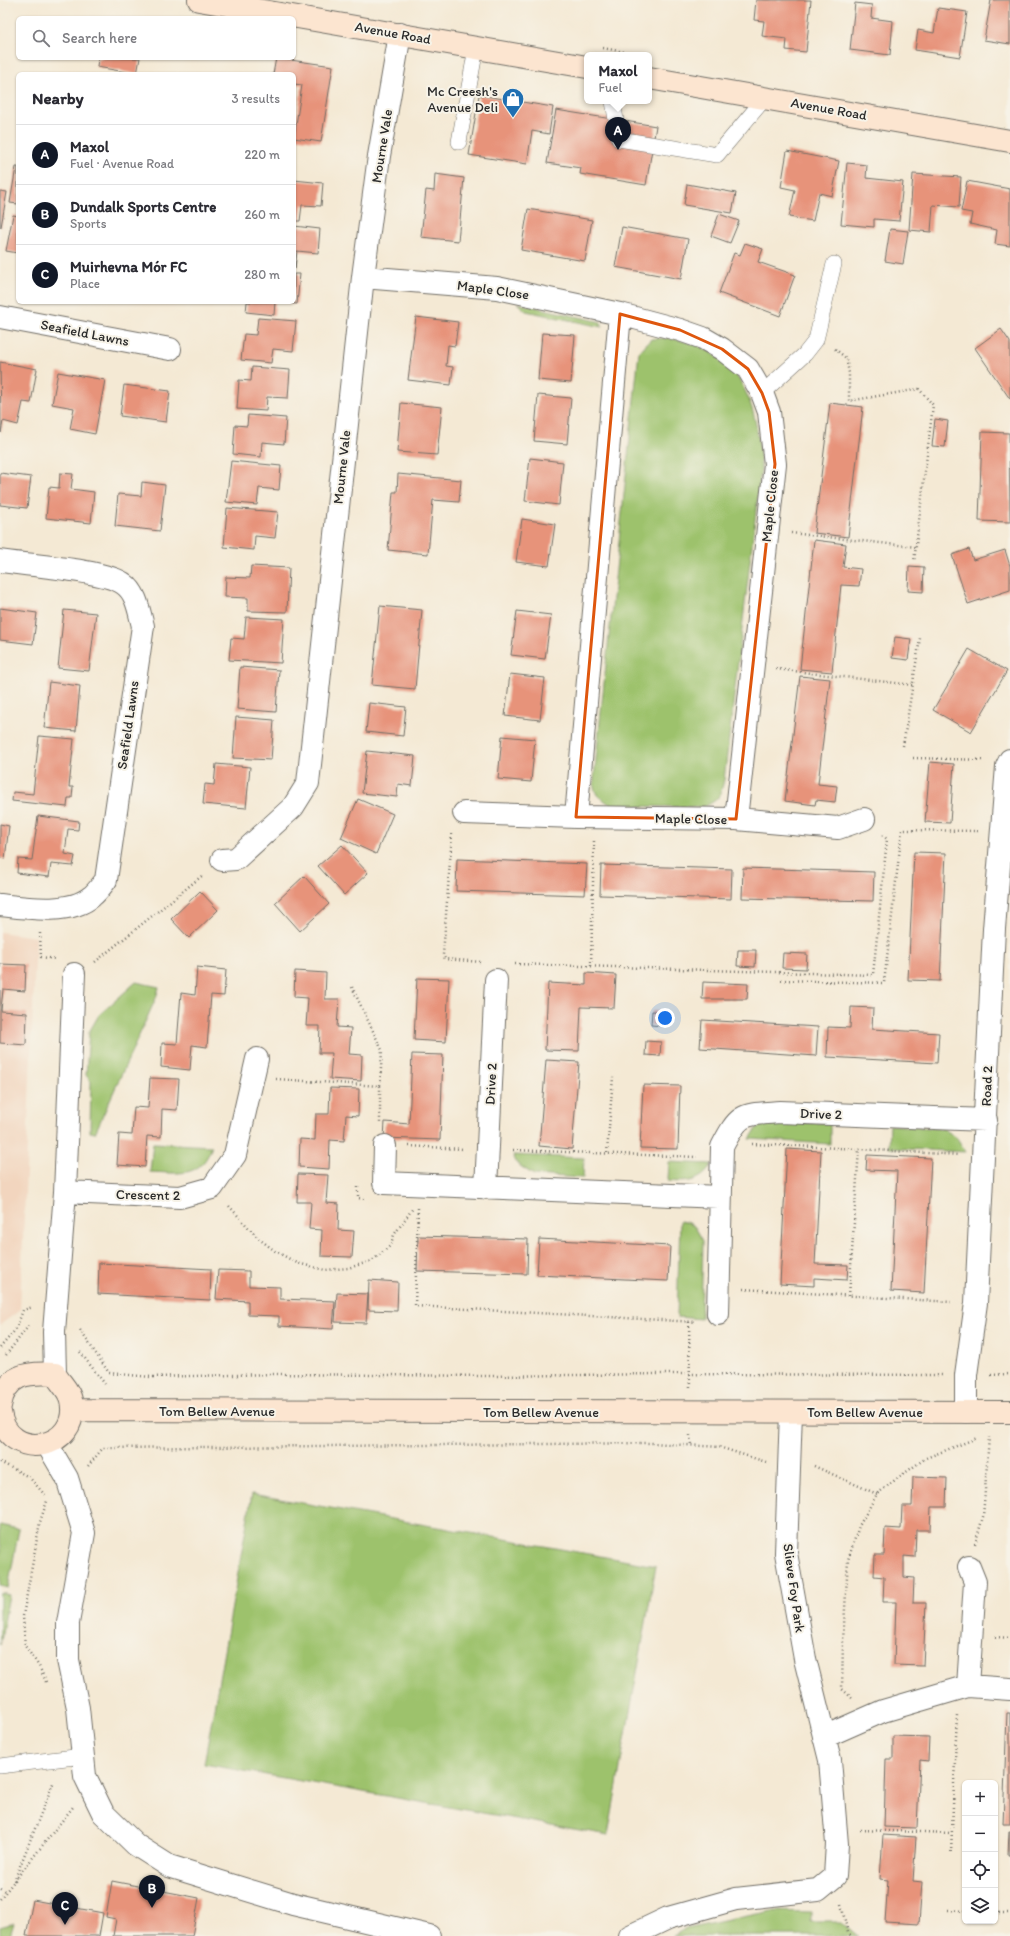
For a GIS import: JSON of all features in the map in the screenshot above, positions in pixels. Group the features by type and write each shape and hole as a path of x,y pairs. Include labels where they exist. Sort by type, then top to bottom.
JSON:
{"street":[{"name":"Avenue Road","path":"199,0 294,16"},
{"name":"Avenue Road","path":"296,16 584,66"},
{"name":"Mourne Vale","path":"222,860 236,859 293,807 308,783 363,277 379,156 400,34"},
{"name":"Avenue Road","path":"652,79 1010,141"},
{"name":"Maple Close","path":"363,277 497,288 620,314 680,330 703,338 722,349 748,369 762,393 769,412 775,464 736,819 585,818 464,813"},
{"path":"585,818 620,314"},
{"name":"Seafield Lawns","path":"0,317 170,349"},
{"name":"Seafield Lawns","path":"0,561 100,574 124,584 137,601 143,626 106,880 91,897 66,908 39,908 0,905"},
{"name":"Road 2","path":"966,1412 966,1375 976,1304 986,1120 1002,929 1001,832 1007,766 1010,760"},
{"path":"736,819 838,828 864,819"},
{"path":"0,1412 1,1420 6,1430 14,1438 25,1444 36,1446 48,1444 57,1439 71,1422 73,1410 69,1393 55,1374 56,1312 82,968"},
{"name":"Drive 2","path":"486,1188 498,969"},
{"path":"212,1188 235,1155 255,1068"},
{"name":"Drive 2","path":"718,1314 720,1197 723,1150 733,1126 747,1115 780,1112 986,1120"},
{"path":"386,1146 384,1183 720,1197"},
{"name":"Crescent 2","path":"65,1192 180,1198 212,1188"},
{"path":"0,1406 1,1397 7,1387 25,1374 55,1374"},
{"name":"Tom Bellew Avenue","path":"73,1410 1010,1412"},
{"name":"Slieve Foy Park","path":"791,1412 786,1553 805,1659 830,1760 837,1844 835,1876"},
{"path":"48,1444 67,1478 84,1533 68,1623 68,1660 78,1708 84,1766 103,1813 136,1846 169,1866 294,1904 429,1936"},
{"path":"963,1687 971,1636 974,1582 969,1567"},
{"path":"824,1737 883,1711 963,1687 1010,1689"},
{"path":"630,1936 668,1918 736,1899 818,1890 835,1876"}],"lane":[{"path":"459,142 476,48"},
{"path":"613,104 619,139 717,155 765,98"},
{"path":"762,393 805,354 816,340 834,264"},
{"path":"0,1766 61,1759 84,1766"}],"path":[{"path":"817,335 846,358 849,373 849,401 919,389 933,405 914,562"},
{"path":"767,530 916,547"},
{"path":"903,746 920,638"},
{"path":"752,666 913,685"},
{"path":"913,758 1010,760"},
{"path":"464,813 452,830 443,955 445,959 498,969 591,966 873,975 887,839 864,819"},
{"path":"585,818 591,966"},
{"path":"781,980 884,983 902,830 1001,832"},
{"path":"39,908 41,957 67,960 82,968 97,963 222,860"},
{"path":"352,987 382,1050 379,1146 607,1153 859,1149 984,1156"},
{"path":"255,1068 380,1086"},
{"path":"607,1153 613,1077"},
{"path":"849,1296 859,1149"},
{"path":"212,1188 258,1238 275,1251 297,1263 325,1270 348,1268 372,1261 390,1246 394,1235 416,1206 415,1306 703,1323 718,1314"},
{"path":"718,1288 976,1304"},
{"path":"0,1348 16,1329 22,1310 32,1307 56,1312"},
{"path":"4,1357 32,1320 59,1310 67,1310 109,1373 151,1377 274,1374 489,1376 690,1374 1010,1374"},
{"path":"689,1322 689,1412 691,1445"},
{"path":"78,1349 103,1384 111,1385"},
{"path":"682,1385 698,1385"},
{"path":"969,1567 984,1517 990,1432 984,1434"},
{"path":"853,1698 842,1689 842,1641 848,1560 859,1526 877,1494 926,1458 979,1437"},
{"path":"67,1478 84,1470 103,1448 546,1442 652,1443 719,1447 789,1469 812,1465 877,1494"},
{"path":"0,1462 29,1477 48,1498 40,1522 23,1616 25,1646 39,1666 48,1685"},
{"path":"971,1636 1010,1638"},
{"path":"951,1852 963,1687"},
{"path":"14,1881 61,1759"},
{"path":"0,1899 72,1809 84,1766"},
{"path":"836,1830 952,1833"},
{"path":"835,1876 848,1933 852,1936"},
{"path":"0,1888 6,1892"},
{"path":"948,1910 962,1911"},
{"path":"998,1912 1010,1913"}],"highlighted area":[{"path":"620,314 680,330 722,349 748,369 762,393 769,412 775,464 736,819 576,817"}],"shaded area":[{"path":"0,932 36,937 20,1310 0,1325"}],"green space":[{"path":"517,303 601,322 602,327 526,311"},
{"path":"666,338 691,344 712,353 728,366 740,382 749,401 755,422 761,469 724,780 720,794 716,800 703,807 612,806 597,795 594,788 594,778 639,352 651,339"},
{"path":"136,982 159,987 156,998 95,1133 90,1132 91,1082 86,1075 89,1032 99,1015"},
{"path":"767,1123 830,1123 830,1144 750,1139 757,1128"},
{"path":"890,1125 944,1129 957,1138 966,1152 889,1148"},
{"path":"153,1143 212,1146 202,1164 188,1172 150,1172"},
{"path":"513,1155 584,1158 583,1178 534,1175 517,1164"},
{"path":"669,1162 712,1164 704,1175 699,1178 675,1182 668,1181"},
{"path":"680,1221 689,1223 695,1227 703,1241 701,1319 677,1317"},
{"path":"252,1494 656,1566 608,1835 204,1764"},
{"path":"0,1525 19,1529 8,1588 0,1586"},
{"path":"0,1593 9,1595 0,1645"},
{"path":"771,1911 811,1912 811,1922 841,1922 858,1936 673,1936 686,1929"},
{"path":"14,1923 10,1936 0,1936 0,1927"}],"building":[{"path":"756,0 811,0 806,52 786,50 787,39 762,36 764,21 754,20"},
{"path":"991,0 1010,0 1010,44 984,40"},
{"path":"855,3 872,5 871,18 893,21 890,55 850,50"},
{"path":"938,8 967,12 960,57 915,50 918,30 934,33"},
{"path":"98,60 140,60 137,72 126,72 97,67"},
{"path":"276,60 290,60 333,66 321,142 296,138 296,125 302,85 296,84 296,72 273,72"},
{"name":"Mc Creesh's Avenue Deli","path":"479,95 553,107 549,134 532,131 527,164 469,155"},
{"path":"556,110 656,126 646,185 580,174 581,168 547,163"},
{"path":"787,151 839,161 832,196 819,193 813,221 789,217 795,190 781,187"},
{"path":"847,163 867,165 866,178 903,182 899,221 874,219 874,227 841,224"},
{"path":"16,167 16,204 10,203"},
{"path":"435,174 464,178 458,241 421,237 426,190 434,191"},
{"path":"913,174 961,177 959,207 933,205 931,232 909,230"},
{"path":"296,180 323,183 321,206 302,205 300,221 296,221"},
{"path":"967,181 1010,189 1010,246 995,244 997,230 970,224 972,213 961,211"},
{"path":"687,184 736,193 732,213 684,205"},
{"path":"0,191 7,192 1,227 0,227"},
{"path":"528,209 592,220 585,261 521,250"},
{"path":"719,214 739,221 730,243 711,236"},
{"path":"13,215 16,216 16,253 6,251"},
{"path":"296,226 320,229 318,253 297,251 296,260"},
{"path":"622,227 688,239 681,279 615,267"},
{"path":"890,229 908,231 903,264 885,261"},
{"path":"745,243 763,249 758,262 795,275 780,316 719,293 734,253 740,255"},
{"path":"296,274 300,274 297,304"},
{"path":"247,304 275,304 274,315 246,312"},
{"path":"416,317 458,322 455,346 448,345 446,366 453,367 451,385 408,380"},
{"path":"258,318 296,321 293,351 273,349 271,363 241,360 244,334 256,335"},
{"path":"1001,329 1010,342 1010,399 975,348"},
{"path":"542,333 575,335 571,383 538,380"},
{"path":"0,362 37,369 31,403 23,402 18,425 3,421 1,433"},
{"path":"252,367 290,370 288,398 267,397 266,411 237,409 239,380 251,381"},
{"path":"58,372 105,380 95,434 70,429 74,408 52,404"},
{"path":"124,385 170,391 166,422 120,416"},
{"path":"538,395 571,398 567,444 534,441"},
{"path":"401,403 442,407 437,455 397,452"},
{"path":"830,403 863,407 848,537 814,533"},
{"path":"248,415 286,418 284,444 262,442 261,457 233,454 235,425 247,426"},
{"path":"935,419 948,421 945,447 932,446"},
{"path":"982,432 1009,433 1010,522 979,521"},
{"path":"530,458 563,462 559,505 525,501"},
{"path":"231,461 281,466 279,490 259,488 257,505 226,502"},
{"path":"0,473 31,477 27,508 0,505"},
{"path":"60,473 73,474 71,489 94,492 91,523 46,518 49,487 59,488"},
{"path":"398,474 461,480 459,502 433,500 428,554 388,550 393,492 397,492"},
{"path":"142,482 165,485 160,531 115,526 118,494 141,496"},
{"path":"227,508 278,512 275,538 255,536 254,550 224,547"},
{"path":"522,519 555,524 549,566 516,562"},
{"path":"814,540 846,544 843,567 861,569 859,586 841,585 832,672 800,669"},
{"path":"969,549 973,560 1005,550 1010,566 1010,590 968,604 952,555"},
{"path":"251,566 289,568 287,612 248,611 248,598 225,597 226,577 250,578"},
{"path":"909,566 924,567 923,592 908,591"},
{"path":"380,606 422,610 415,689 372,685"},
{"path":"0,608 37,613 33,644 0,640"},
{"path":"64,610 96,613 89,671 58,668"},
{"path":"517,611 551,615 545,659 511,655"},
{"path":"246,617 284,619 281,663 229,660 231,638 244,639"},
{"path":"895,637 911,639 908,660 892,658"},
{"path":"969,649 1007,671 971,732 933,710"},
{"path":"240,667 279,670 276,712 237,709"},
{"path":"510,674 545,678 540,720 505,716"},
{"path":"800,676 830,679 818,784 837,786 835,802 816,800 815,805 785,801"},
{"path":"49,682 80,686 76,731 44,728"},
{"path":"369,703 406,707 403,736 366,732"},
{"path":"236,717 274,720 271,760 233,758"},
{"path":"39,736 74,739 69,787 73,787 72,798 68,798 67,807 12,801 13,792 33,794"},
{"path":"502,736 535,739 531,782 498,779"},
{"path":"367,751 415,756 412,786 398,784 397,797 362,793"},
{"path":"930,762 954,764 950,823 925,822"},
{"path":"216,764 250,767 246,808 203,804 205,784 214,785"},
{"path":"358,799 393,814 376,854 341,838"},
{"path":"38,816 79,821 78,830 68,829 65,854 75,856 73,866 51,864 49,877 17,873 18,859 32,860"},
{"path":"0,824 9,826 5,859 0,858"},
{"path":"342,845 368,873 344,895 318,866"},
{"path":"914,852 946,853 940,981 908,980"},
{"path":"457,859 587,864 585,895 456,891"},
{"path":"601,865 732,869 731,899 600,895"},
{"path":"743,868 874,872 873,901 742,898"},
{"path":"304,876 329,904 300,931 275,903"},
{"path":"200,891 218,910 189,938 171,919"},
{"path":"738,950 756,950 755,967 737,966"},
{"path":"783,953 807,954 806,969 782,968"},
{"path":"0,964 26,965 25,991 3,989 1,1011 27,1013 26,1045 0,1043"},
{"path":"197,967 226,970 224,996 211,995 207,1047 192,1045 190,1070 161,1067 162,1043 177,1044 181,993 195,995"},
{"path":"295,971 326,973 325,999 339,999 337,1027 351,1028 349,1054 362,1055 361,1081 330,1079 332,1053 319,1053 320,1026 306,1026 308,998 294,997"},
{"path":"586,973 616,975 614,1008 581,1007 579,1051 545,1050 548,983 586,985"},
{"path":"417,978 449,979 446,1042 414,1040"},
{"path":"703,982 748,984 747,999 702,999"},
{"path":"851,1007 873,1008 872,1029 939,1033 937,1063 827,1057 828,1027 850,1028"},
{"path":"652,1011 664,1012 663,1026 651,1025"},
{"path":"702,1020 818,1027 816,1056 700,1048"},
{"path":"646,1041 661,1042 660,1056 645,1055"},
{"path":"412,1054 443,1055 440,1140 384,1138 385,1122 409,1124"},
{"path":"546,1060 579,1062 572,1149 539,1146"},
{"path":"150,1078 179,1079 177,1110 162,1109 161,1137 147,1136 145,1167 117,1165 119,1134 132,1135 134,1107 148,1108"},
{"path":"643,1085 680,1086 678,1149 640,1148"},
{"path":"330,1088 359,1089 358,1116 346,1115 344,1141 330,1140 329,1169 299,1167 300,1139 315,1140 316,1114 329,1114"},
{"path":"787,1149 821,1151 815,1264 848,1265 847,1280 814,1278 814,1286 780,1284"},
{"path":"867,1155 931,1158 924,1293 891,1291 897,1171 866,1170"},
{"path":"298,1174 328,1175 326,1203 339,1204 338,1230 354,1231 352,1257 321,1256 322,1230 309,1229 311,1202 297,1202"},
{"path":"418,1236 528,1239 527,1274 417,1271"},
{"path":"539,1239 670,1246 668,1281 537,1275"},
{"path":"99,1263 211,1269 210,1300 98,1294"},
{"path":"218,1270 249,1271 249,1286 280,1287 280,1299 335,1301 333,1329 279,1326 279,1316 248,1315 248,1301 216,1299"},
{"path":"369,1280 398,1282 397,1311 368,1310"},
{"path":"337,1293 368,1294 366,1323 335,1322"},
{"path":"913,1477 947,1478 946,1507 931,1507 930,1530 916,1530 915,1557 904,1556 904,1577 914,1578 913,1603 926,1603 923,1666 894,1665 896,1602 883,1602 884,1577 874,1576 875,1555 884,1555 885,1528 901,1529 902,1506 912,1506"},
{"path":"1007,1713 1010,1713 1010,1824 1003,1824"},
{"path":"893,1736 929,1737 928,1761 920,1760 917,1828 884,1827 886,1759 893,1759"},
{"path":"1009,1831 1010,1855 1008,1855"},
{"path":"883,1835 916,1837 913,1881 922,1882 919,1924 885,1922 888,1880 880,1879"},
{"path":"112,1881 199,1898 192,1936 113,1936 116,1919 106,1917"},
{"path":"33,1900 103,1913 99,1936 26,1936"}],"place":[{"name":"Mc Creesh's Avenue Deli","path":"513,118"},
{"name":"Maxol","path":"618,150"},
{"name":"Dundalk Sports Centre","path":"152,1908"},
{"name":"Muirhevna Mór FC","path":"65,1925"}]}
